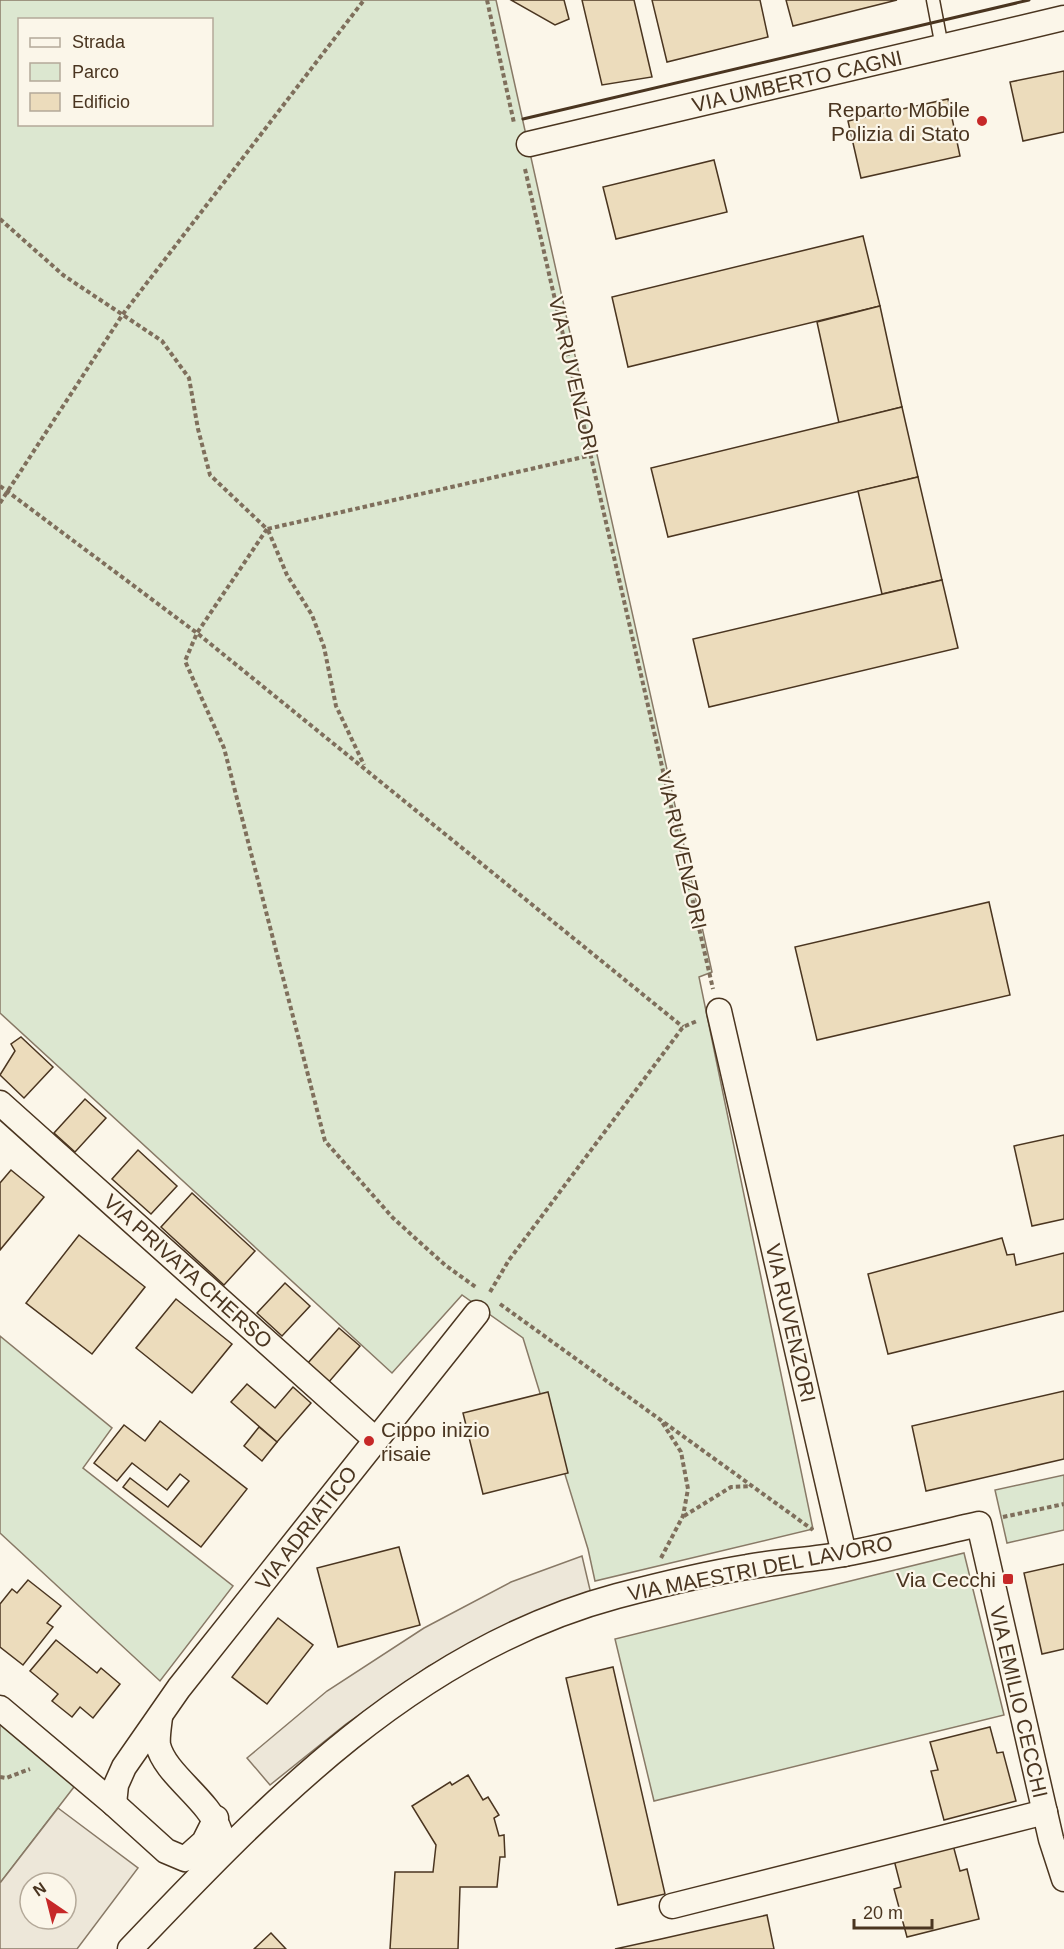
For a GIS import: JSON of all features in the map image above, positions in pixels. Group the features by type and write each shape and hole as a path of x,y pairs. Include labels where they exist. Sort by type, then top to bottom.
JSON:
{"street":[{"name":"VIA UMBERTO CAGNI","path":"523,139 1064,18"},
{"name":"VIA RUVENZORI","path":"718,1011 844,1554"},
{"name":"VIA PRIVATA CHERSO","path":"0,1102 376,1440"},
{"name":"VIA ADRIATICO","path":"114,1804 116,1785 124,1767 179,1688 482,1304"},
{"name":"VIA MAESTRI DEL LAVORO","path":"130,1949 213,1862 330,1755 388,1707 459,1660 530,1627 615,1596 746,1567 844,1554 979,1524"},
{"name":"VIA EMILIO CECCHI","path":"979,1524 1045,1812 1064,1879"},
{"path":"0,1708 166,1851 185,1859 204,1842 216,1818"},
{"path":"160,1717 158,1744 164,1758 216,1818 222,1835 213,1862"},
{"path":"85,1779 106,1775 150,1752 164,1758"},
{"path":"672,1906 1045,1812"},
{"path":"216,1818 235,1825 257,1821"},
{"path":"166,1851 176,1875 175,1902"}],"lane":[{"path":"933,0 942,47"}],"path":[{"path":"0,503 123,314 364,0"},
{"path":"487,0 523,139"},
{"name":"VIA RUVENZORI","path":"525,168 718,1011"},
{"path":"0,219 63,275 162,341 189,378 198,429 210,475 267,529 287,575 312,615 324,647 336,706 365,768"},
{"path":"592,454 267,529 197,633 185,661 224,748 325,1142 393,1218 445,1265 482,1304 661,1419 844,1554"},
{"path":"0,486 197,633 683,1027"},
{"path":"482,1304 509,1260 683,1027 718,1011"},
{"path":"643,1590 683,1516 688,1490 681,1452 661,1419"},
{"path":"683,1516 731,1487 752,1486"},
{"path":"979,1524 1064,1504"},
{"path":"0,1775 6,1778 30,1769"}],"green space":[{"path":"0,0 496,0 712,972 699,977 813,1529 595,1581 588,1549 523,1338 462,1295 392,1373 0,1013"},
{"path":"0,1336 112,1428 83,1468 233,1586 160,1681 0,1533"},
{"path":"1064,1475 1064,1530 1007,1543 995,1490"},
{"path":"964,1553 1004,1715 654,1801 615,1639"},
{"path":"0,1720 77,1783 0,1883"}],"shaded area":[{"path":"582,1556 591,1594 516,1624 429,1666 346,1724 270,1785 247,1758 327,1691 424,1628 511,1582"},
{"path":"58,1808 138,1868 77,1949 0,1949 0,1883"}],"building":[{"path":"511,0 564,0 569,19 555,25"},
{"path":"582,0 634,0 652,77 602,85"},
{"path":"652,0 760,0 768,37 667,62"},
{"path":"786,0 897,0 793,26"},
{"path":"1064,71 1064,132 1023,141 1010,82"},
{"path":"948,99 960,156 861,178 848,121"},
{"path":"714,160 727,212 616,239 603,187"},
{"path":"863,236 880,306 628,367 612,297"},
{"path":"880,306 902,407 839,423 817,322"},
{"path":"902,407 918,477 668,537 651,468"},
{"path":"918,477 942,580 882,594 858,491"},
{"path":"942,580 958,648 709,707 693,639"},
{"path":"989,902 1010,995 817,1040 795,947"},
{"path":"21,1037 53,1067 24,1098 0,1075 15,1051 11,1044"},
{"path":"85,1099 106,1118 75,1152 54,1133"},
{"path":"1064,1135 1064,1219 1032,1226 1014,1146"},
{"path":"138,1150 177,1186 151,1214 112,1179"},
{"path":"11,1170 44,1197 0,1250 0,1183"},
{"path":"192,1193 255,1251 224,1285 161,1227"},
{"path":"79,1235 145,1287 92,1354 26,1303"},
{"path":"1002,1238 1007,1255 1014,1254 1016,1265 1064,1253 1064,1311 888,1354 868,1274"},
{"path":"285,1283 310,1306 282,1336 257,1313"},
{"path":"176,1299 232,1344 192,1393 136,1348"},
{"path":"339,1328 360,1346 328,1383 307,1364"},
{"path":"247,1384 275,1408 293,1387 311,1403 277,1442 231,1402"},
{"path":"1064,1391 1064,1459 926,1491 912,1426"},
{"path":"548,1392 568,1473 483,1494 463,1413"},
{"path":"160,1421 247,1489 201,1547 123,1487 130,1478 168,1507 189,1481 180,1474 167,1490 132,1463 117,1481 94,1463 124,1425 145,1441"},
{"path":"259,1427 277,1442 262,1461 244,1446"},
{"path":"399,1547 420,1625 338,1647 317,1568"},
{"path":"1064,1564 1064,1649 1042,1654 1024,1573"},
{"path":"28,1580 61,1606 47,1623 53,1627 23,1665 0,1647 0,1604 12,1589 17,1593"},
{"path":"278,1618 313,1645 267,1704 232,1677"},
{"path":"56,1640 97,1673 101,1668 120,1684 93,1718 80,1707 72,1717 52,1701 58,1694 30,1671"},
{"path":"613,1667 665,1894 618,1905 566,1678"},
{"path":"990,1727 997,1753 1003,1752 1016,1801 944,1820 931,1771 938,1770 930,1742"},
{"path":"468,1775 483,1800 488,1797 499,1815 494,1818 499,1836 504,1835 505,1857 500,1857 497,1887 460,1887 458,1949 390,1949 395,1872 433,1872 436,1845 412,1806 450,1782 452,1785"},
{"path":"953,1845 960,1871 967,1869 979,1919 907,1937 894,1889 901,1887 894,1860"},
{"path":"767,1915 774,1949 615,1949 661,1939"},
{"path":"271,1933 286,1949 254,1949"}],"wall":[{"path":"523,119 1029,0"}],"place":[{"name":"Reparto Mobile Polizia di Stato","path":"982,121"},
{"name":"Cippo inizio risaie","path":"369,1441"},
{"name":"Via Cecchi","path":"1008,1579"}]}
